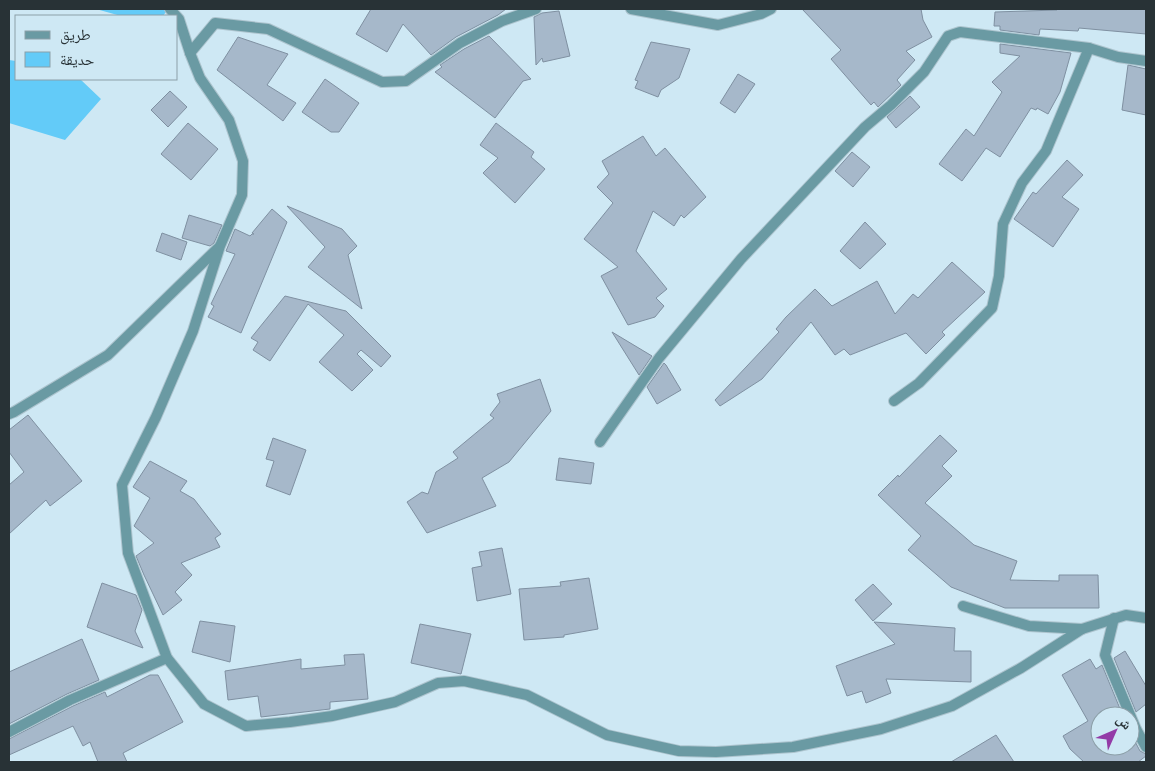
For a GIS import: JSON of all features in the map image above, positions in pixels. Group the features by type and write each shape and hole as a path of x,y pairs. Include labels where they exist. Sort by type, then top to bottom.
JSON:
{"street":[{"path":"190,53 215,24 268,29 382,82 406,81 460,43 502,21 536,9"},
{"path":"632,9 718,25 761,14 771,9"},
{"path":"178,17 200,78 229,120 244,161 242,195 220,246 193,331 156,417 122,485 128,554 167,658 204,704 246,726 332,716 395,702 438,684 464,681 527,695 607,735 680,751 716,752 793,747 881,729 952,706 1021,668 1082,629 1126,615 1146,618"},
{"path":"600,442 658,358 741,259 865,127 891,105 924,72 948,36 960,32 1089,48 1118,58 1146,61"},
{"path":"894,401 919,383 992,308 999,276 1004,224 1022,183 1046,151 1089,48"},
{"path":"9,414 108,355 220,246"},
{"path":"963,606 1029,626 1082,629"},
{"path":"1114,618 1105,655 1136,729 1146,746"},
{"path":"9,732 70,700 167,658"},
{"path":"712,762 716,752"}],"green space":[{"path":"96,9 168,9 164,15 117,15"},
{"path":"9,60 15,61 15,80 81,80 101,99 65,140 9,123"}],"building":[{"path":"371,9 506,9 456,37 431,55 403,24 387,52 356,34"},
{"path":"802,9 921,9 923,20 932,37 906,51 915,60 897,80 901,85 878,107 874,102 871,105 831,59 841,50"},
{"path":"1057,9 1146,9 1146,34 1079,28 1078,31 1040,29 1039,35 1000,30 1000,26 994,26 995,12"},
{"path":"559,11 570,56 543,62 542,58 536,65 534,17 542,13"},
{"path":"489,36 531,79 523,81 495,118 435,72 442,67 440,65 464,49"},
{"path":"238,37 288,54 267,85 296,103 283,121 217,70"},
{"path":"651,42 690,49 679,78 661,90 658,97 635,88 638,81 635,80"},
{"path":"1000,44 1071,53 1060,92 1048,114 1037,108 1036,110 1031,108 1000,157 986,148 962,181 939,164 966,129 974,136 1002,92 992,82 1020,56 1000,53"},
{"path":"1128,65 1146,69 1146,115 1122,110"},
{"path":"738,74 755,84 735,113 720,103"},
{"path":"325,79 359,103 339,132 331,132 302,112"},
{"path":"170,91 187,107 168,127 151,110"},
{"path":"910,96 920,107 896,128 887,117"},
{"path":"188,123 218,149 191,180 161,154"},
{"path":"496,123 534,152 531,157 545,169 515,203 483,173 498,158 480,145"},
{"path":"643,136 656,156 665,148 706,197 684,218 681,215 674,226 653,211 636,251 667,289 656,298 664,306 655,317 628,325 601,276 618,267 584,239 613,203 597,187 609,174 602,161"},
{"path":"852,152 870,167 853,187 835,171"},
{"path":"1067,160 1083,175 1062,197 1079,209 1053,247 1014,219 1033,192 1036,194"},
{"path":"287,206 342,229 357,246 348,255 362,309 308,267 325,247"},
{"path":"272,209 287,222 241,333 208,317 214,306 211,304 235,254 226,251 235,229 250,236 254,234 252,233"},
{"path":"189,215 222,225 214,243 210,246 182,238"},
{"path":"865,222 886,244 860,269 840,251"},
{"path":"162,233 187,242 181,260 156,251"},
{"path":"952,262 985,292 942,332 945,335 926,354 906,333 850,355 844,349 835,355 811,322 762,379 720,406 715,400 779,332 776,329 786,317 815,289 832,306 877,281 895,314 913,294 918,298"},
{"path":"285,296 346,311 391,356 381,367 361,350 357,354 373,370 352,391 319,362 344,335 308,304 270,361 253,350 258,342 251,338"},
{"path":"612,332 652,356 639,375"},
{"path":"664,363 681,390 657,404 647,387"},
{"path":"540,379 551,411 509,462 482,478 496,506 427,533 407,502 422,492 428,494 436,472 458,458 453,452 494,418 490,415 500,402 497,394"},
{"path":"28,415 82,481 50,506 46,500 9,534 9,485 24,472 9,452 9,430"},
{"path":"940,435 957,451 942,466 952,476 925,503 974,545 1017,561 1010,580 1059,581 1059,575 1098,575 1099,608 1005,608 951,587 908,550 921,536 878,495 898,475 899,477"},
{"path":"273,438 306,450 290,495 266,486 274,461 266,459"},
{"path":"559,458 594,463 591,484 556,480"},
{"path":"150,461 187,481 180,491 194,499 221,534 215,538 220,547 181,563 192,575 175,592 182,600 163,615 136,556 154,543 134,526 150,498 133,487"},
{"path":"502,548 511,594 477,601 472,568 482,566 479,552"},
{"path":"589,578 598,629 564,635 564,637 524,640 519,589 561,586 560,582"},
{"path":"102,583 136,595 142,610 135,631 143,648 87,627"},
{"path":"873,584 892,604 873,621 855,600"},
{"path":"200,621 235,626 230,662 192,652"},
{"path":"874,622 955,628 954,651 971,651 971,682 886,679 891,693 866,703 862,691 847,696 836,666 895,644"},
{"path":"420,624 471,634 461,674 411,663"},
{"path":"82,639 99,680 9,724 9,672"},
{"path":"1125,651 1146,686 1146,704 1140,709 1140,706 1134,706 1114,658"},
{"path":"364,654 368,699 330,702 330,709 261,717 258,696 228,700 225,671 301,659 301,669 345,665 344,655"},
{"path":"1090,659 1096,669 1102,665 1119,706 1090,706 1090,756 1140,756 1140,751 1146,754 1146,756 1138,762 1084,762 1070,749 1063,736 1088,721 1062,675"},
{"path":"150,675 158,675 183,722 123,753 127,762 98,762 90,742 83,746 73,726 9,755 9,739 73,706 105,692 107,697"},
{"path":"996,735 1014,762 951,762"}]}
